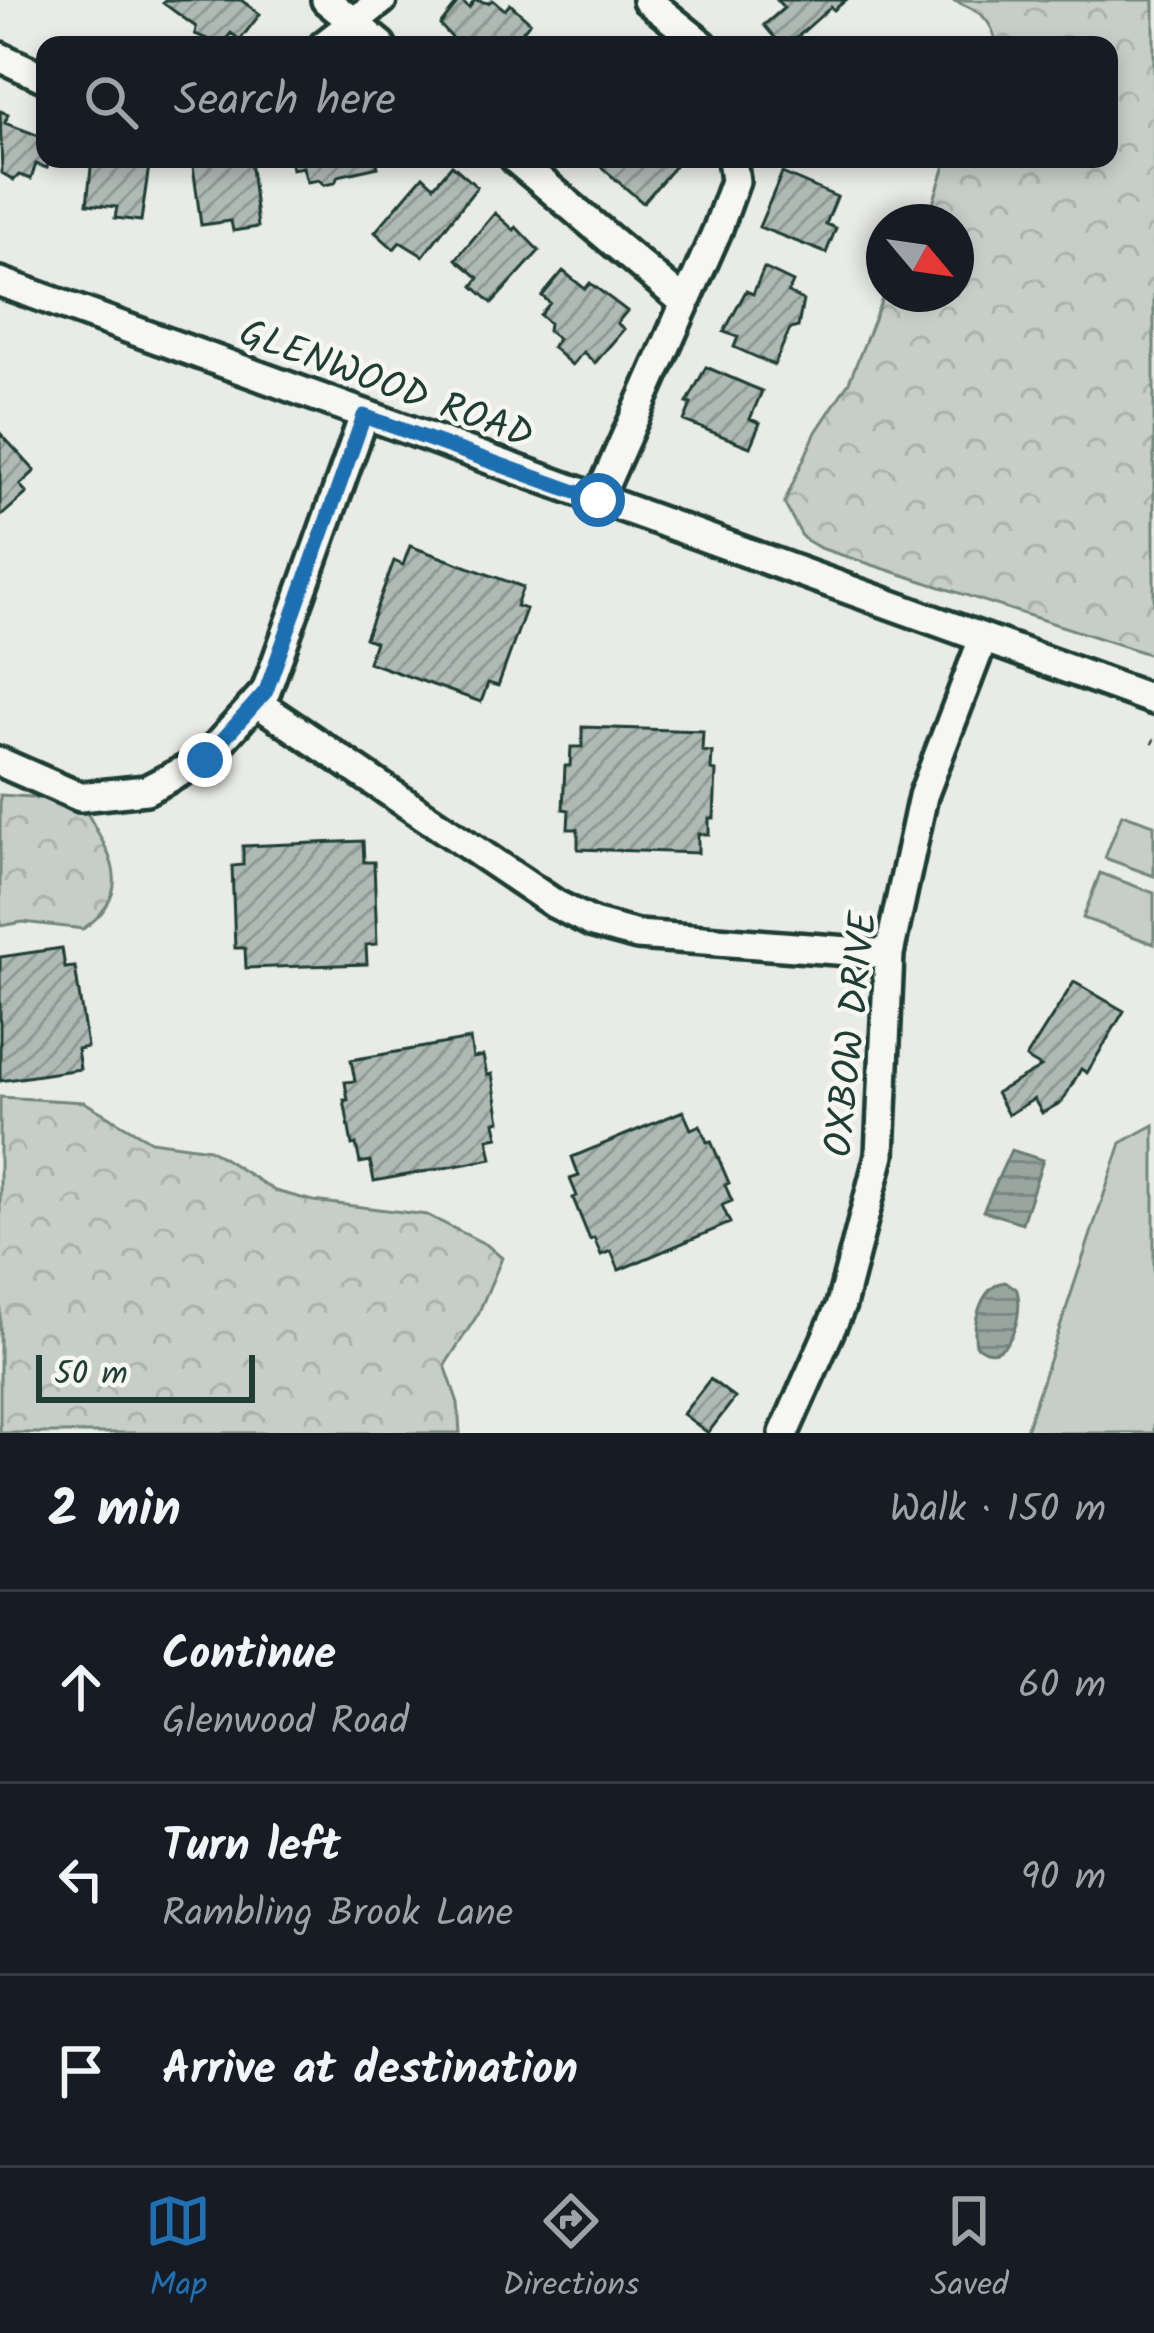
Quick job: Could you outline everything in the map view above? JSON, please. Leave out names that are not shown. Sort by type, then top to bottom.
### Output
[{"type":"street","points":[[326,0],[370,36]]},
{"type":"street","points":[[336,36],[382,0]]},
{"type":"street","points":[[647,0],[692,36]]},
{"type":"street","points":[[0,57],[36,73]]},
{"type":"street","points":[[526,168],[685,303]]},
{"type":"street","points":[[598,500],[735,181],[733,168]]},
{"type":"street","name":"GLENWOOD ROAD","points":[[0,281],[1154,700]]},
{"type":"street","points":[[0,762],[80,797],[146,790],[205,760],[266,691],[364,416]]},
{"type":"street","name":"OXBOW DRIVE","points":[[784,1433],[841,1305],[880,1155],[889,954],[923,796],[983,639]]},
{"type":"street","points":[[256,702],[554,904],[593,923],[637,935],[889,954]]},
{"type":"green space","points":[[952,0],[1154,0],[1154,656],[820,548],[803,538],[784,503],[816,432],[849,382],[877,312],[974,312],[974,204],[933,204],[944,168],[1118,168],[1118,36],[993,36],[982,16]]},
{"type":"green space","points":[[0,795],[48,798],[85,809],[110,857],[114,886],[100,915],[83,929],[23,922],[0,926]]},
{"type":"green space","points":[[1122,814],[1154,825],[1154,876],[1105,858]]},
{"type":"green space","points":[[1100,873],[1154,893],[1154,944],[1083,918]]},
{"type":"green space","points":[[0,1097],[84,1102],[151,1141],[209,1149],[275,1191],[313,1201],[427,1215],[487,1245],[502,1258],[478,1314],[445,1365],[458,1403],[460,1433],[0,1433]]},
{"type":"green space","points":[[1154,1125],[1154,1433],[1025,1433],[1121,1143]]},
{"type":"shaded area","points":[[1011,1150],[1043,1160],[1022,1223],[983,1211]]},
{"type":"shaded area","points":[[1005,1282],[1016,1288],[1016,1323],[1005,1345],[987,1351],[976,1345],[977,1316],[990,1290]]},
{"type":"building","points":[[241,0],[260,14],[243,36],[200,36],[195,34],[196,27],[163,3]]},
{"type":"building","points":[[460,0],[469,8],[475,0],[493,0],[505,10],[510,4],[530,22],[522,32],[526,36],[450,36],[440,25]]},
{"type":"building","points":[[777,0],[846,0],[798,36],[773,36],[764,25],[784,8]]},
{"type":"building","points":[[0,111],[8,114],[5,123],[36,135],[31,179],[19,175],[14,180],[2,173]]},
{"type":"building","points":[[91,168],[149,168],[141,221],[115,218],[117,207],[87,204]]},
{"type":"building","points":[[193,168],[251,168],[258,227],[233,231],[231,221],[201,225]]},
{"type":"building","points":[[303,168],[374,168],[338,176],[335,183],[307,182]]},
{"type":"building","points":[[449,168],[455,168],[477,187],[423,256],[400,242],[394,249],[375,232],[423,176],[434,186]]},
{"type":"building","points":[[602,168],[673,168],[643,203]]},
{"type":"building","points":[[782,173],[837,197],[826,224],[836,228],[826,253],[759,227]]},
{"type":"building","points":[[495,213],[539,251],[492,303],[473,286],[479,278],[456,259]]},
{"type":"building","points":[[764,268],[793,282],[788,293],[803,300],[798,327],[790,329],[774,365],[734,347],[738,337],[724,332],[746,291],[753,294]]},
{"type":"building","points":[[563,271],[585,289],[590,283],[627,311],[617,323],[624,329],[595,363],[583,352],[572,365],[552,347],[558,339],[540,315],[550,303],[542,296]]},
{"type":"building","points":[[706,367],[762,391],[750,419],[760,423],[750,447],[684,421],[691,404],[687,403]]},
{"type":"building","points":[[0,433],[35,471],[20,485],[27,493],[0,517]]},
{"type":"building","points":[[410,546],[523,587],[516,606],[526,609],[498,686],[488,683],[481,702],[368,662],[375,642],[365,638],[394,561],[403,565]]},
{"type":"building","points":[[582,727],[703,731],[702,751],[712,752],[711,770],[716,771],[714,818],[709,818],[709,834],[698,834],[698,853],[578,849],[578,829],[568,829],[569,810],[563,809],[565,766],[570,766],[571,747],[582,747]]},
{"type":"building","points":[[363,841],[364,862],[374,862],[377,944],[366,945],[367,964],[246,968],[245,948],[235,948],[232,866],[243,865],[243,846]]},
{"type":"building","points":[[62,948],[65,968],[75,967],[84,1026],[87,1047],[77,1049],[80,1069],[0,1081],[0,957]]},
{"type":"building","points":[[1074,982],[1124,1011],[1087,1073],[1081,1069],[1062,1102],[1042,1113],[1034,1099],[1008,1115],[996,1093],[1041,1067],[1026,1058]]},
{"type":"building","points":[[470,1039],[473,1058],[483,1056],[487,1075],[492,1074],[500,1121],[495,1122],[498,1137],[488,1139],[492,1159],[374,1181],[370,1161],[360,1163],[356,1144],[352,1145],[344,1100],[348,1100],[345,1082],[355,1081],[351,1060]]},
{"type":"building","points":[[683,1111],[691,1129],[700,1125],[707,1142],[711,1141],[729,1183],[725,1185],[732,1201],[722,1205],[730,1223],[619,1270],[611,1251],[601,1255],[594,1238],[590,1240],[573,1198],[577,1196],[570,1179],[579,1176],[572,1157]]},
{"type":"building","points":[[710,1379],[735,1398],[708,1433],[683,1414]]},
{"type":"route","points":[[205,760],[266,691],[364,416],[598,500]]}]
